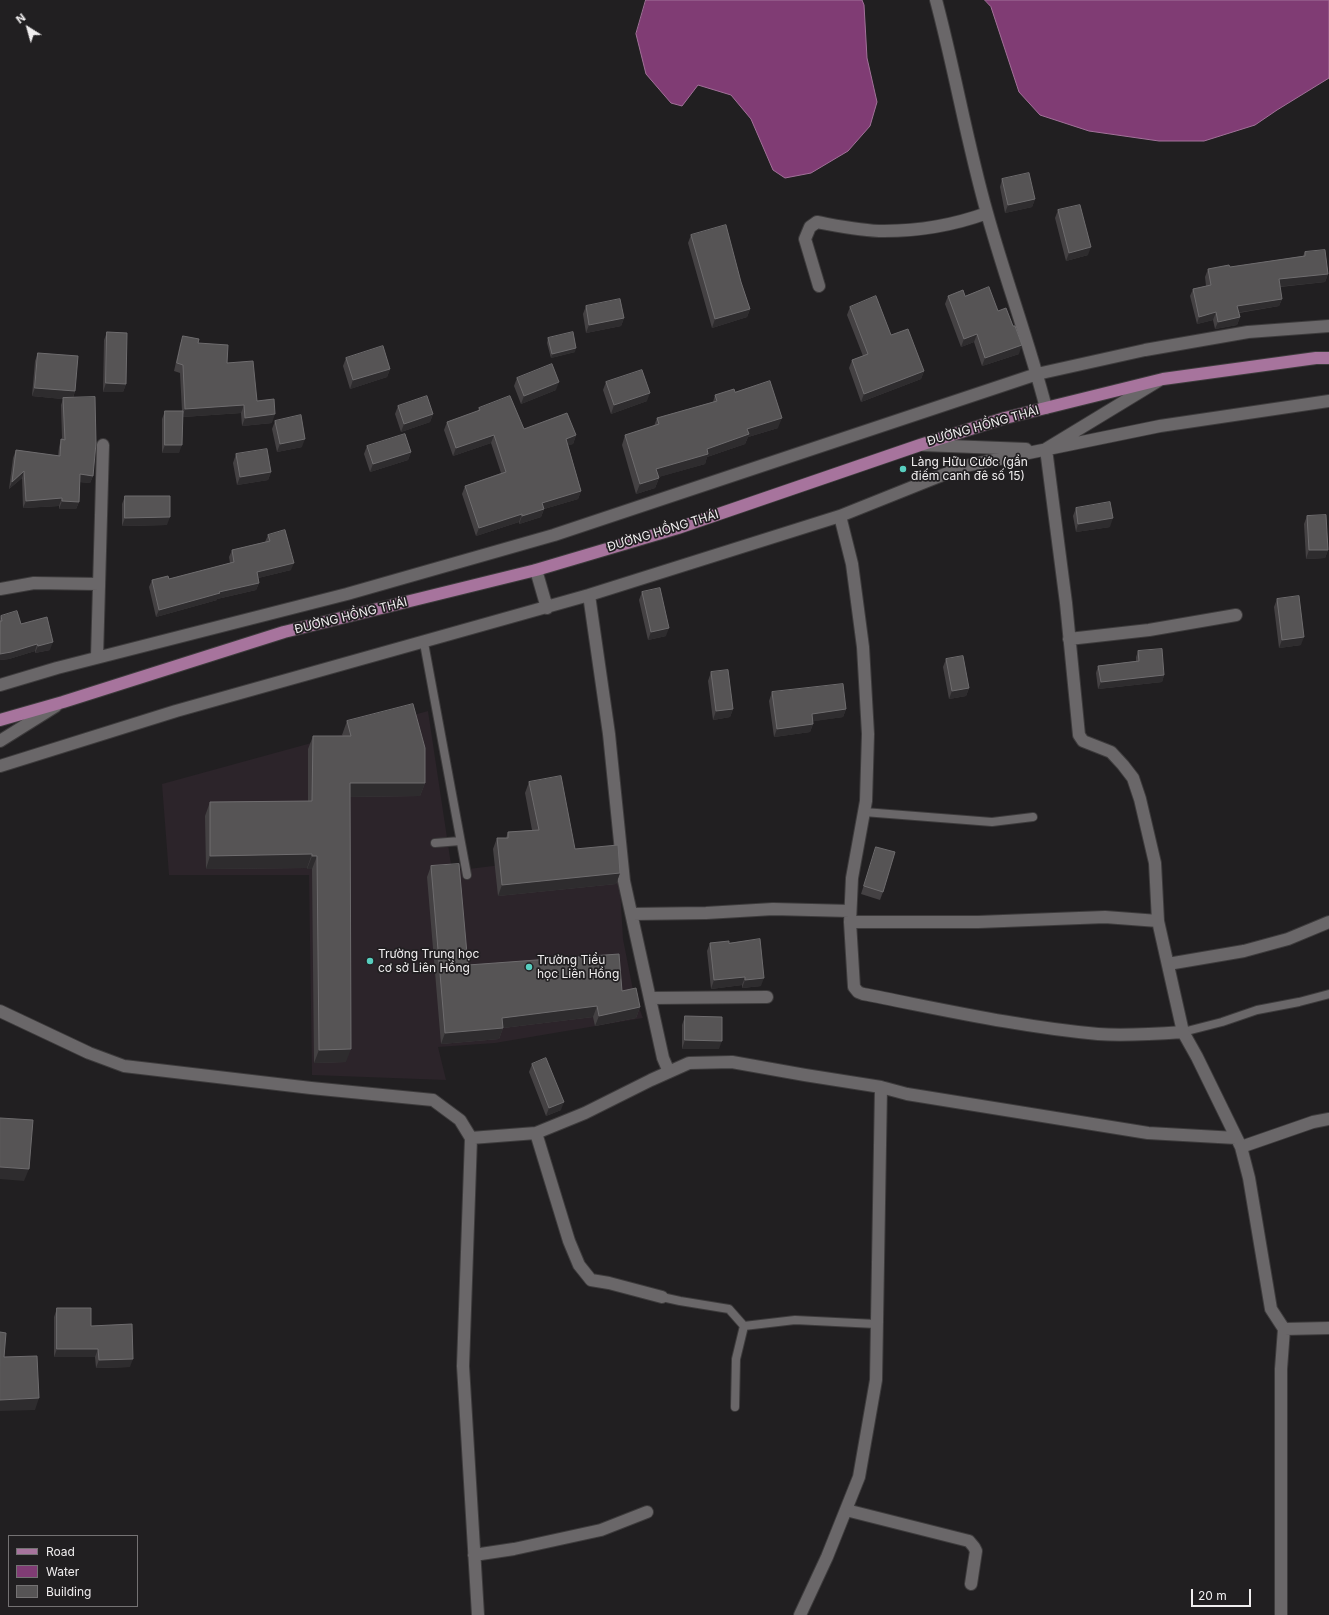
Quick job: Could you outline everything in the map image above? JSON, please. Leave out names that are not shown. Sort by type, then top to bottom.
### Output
[{"type":"main road","name":"ĐƯỜNG HỒNG THÁI","points":[[0,720],[63,702],[284,632],[536,570],[678,528],[920,445],[998,421],[1163,379],[1316,358],[1329,358]]},
{"type":"street","points":[[936,0],[987,214],[1037,374],[1046,408]]},
{"type":"street","points":[[819,286],[805,239],[810,227],[817,222],[884,231],[946,226],[987,214]]},
{"type":"street","points":[[0,684],[347,594],[554,535],[1037,374],[1145,350],[1248,332],[1329,326]]},
{"type":"street","points":[[920,445],[1046,449],[1163,379]]},
{"type":"street","points":[[0,766],[176,711],[589,595],[840,516],[965,466],[1160,426],[1329,401]]},
{"type":"street","points":[[97,658],[103,445]]},
{"type":"street","points":[[1046,449],[1079,735],[1083,741],[1111,752],[1133,778],[1140,799],[1155,863],[1158,922],[1183,1032],[1197,1057],[1239,1143],[1249,1178],[1271,1309],[1284,1329],[1281,1376],[1281,1615]]},
{"type":"street","points":[[840,516],[852,564],[863,647],[868,734],[866,800],[852,878],[850,917],[852,979],[854,987],[858,992],[863,994],[1040,1027],[1099,1034],[1145,1035],[1183,1032]]},
{"type":"street","points":[[536,570],[547,608]]},
{"type":"street","points":[[0,588],[34,583],[99,584]]},
{"type":"street","points":[[589,595],[609,734],[624,881],[663,1058],[668,1072]]},
{"type":"street","points":[[1069,640],[1149,630],[1236,615]]},
{"type":"street","points":[[0,741],[63,702]]},
{"type":"street","points":[[632,914],[706,913],[773,909],[850,917],[978,922],[1105,917],[1158,922]]},
{"type":"street","points":[[1168,964],[1244,951],[1288,939],[1329,922]]},
{"type":"street","points":[[651,998],[768,997]]},
{"type":"street","points":[[0,1011],[89,1053],[124,1066],[433,1100],[460,1120],[471,1138],[463,1366],[478,1615]]},
{"type":"street","points":[[471,1138],[536,1133],[585,1113],[689,1063],[732,1062],[881,1087],[907,1094],[1148,1133],[1239,1143],[1313,1122],[1329,1119]]},
{"type":"street","points":[[800,1615],[827,1557],[859,1477],[876,1380],[881,1087]]},
{"type":"street","points":[[536,1133],[569,1241],[579,1265],[591,1280],[609,1283],[662,1297]]},
{"type":"street","points":[[1284,1329],[1329,1328]]},
{"type":"street","points":[[846,1510],[969,1541],[974,1546],[976,1551],[971,1584]]},
{"type":"street","points":[[474,1556],[601,1530],[646,1512]]},
{"type":"lane","points":[[424,642],[467,875]]},
{"type":"lane","points":[[864,812],[992,822],[1033,817]]},
{"type":"lane","points":[[435,843],[460,841]]},
{"type":"lane","points":[[1183,1032],[1222,1022],[1257,1010],[1299,1002],[1329,994]]},
{"type":"lane","points":[[662,1297],[729,1309],[744,1326]]},
{"type":"lane","points":[[744,1326],[795,1320],[876,1324]]},
{"type":"lane","points":[[735,1406],[736,1359],[744,1326]]},
{"type":"shaded area","name":"Trường Trung học cơ sở Liên Hồng","points":[[428,711],[452,871],[618,853],[623,939],[634,995],[643,1018],[495,1043],[438,1047],[446,1080],[312,1075],[309,875],[169,875],[162,784]]},
{"type":"water","points":[[646,0],[862,0],[864,5],[867,58],[877,102],[870,126],[848,151],[811,173],[785,178],[773,170],[751,119],[731,95],[698,85],[682,106],[671,103],[646,74],[636,34]]},
{"type":"water","points":[[985,0],[1329,0],[1329,78],[1255,125],[1204,141],[1159,141],[1089,131],[1040,115],[1019,92],[991,7]]},
{"type":"building","points":[[1029,173],[1035,199],[1008,205],[1002,179]]},
{"type":"building","points":[[1080,205],[1091,247],[1069,253],[1058,210]]},
{"type":"building","points":[[726,225],[741,282],[750,309],[715,319],[691,235]]},
{"type":"building","points":[[1325,250],[1328,274],[1279,279],[1282,299],[1237,306],[1240,317],[1218,322],[1216,312],[1199,317],[1193,289],[1211,285],[1208,269],[1305,256],[1305,252]]},
{"type":"building","points":[[989,287],[998,311],[1006,308],[1022,345],[985,358],[977,334],[964,339],[948,296],[963,290],[965,296]]},
{"type":"building","points":[[876,296],[891,335],[908,329],[924,371],[864,394],[852,360],[868,354],[850,307]]},
{"type":"building","points":[[620,299],[624,318],[589,325],[586,306]]},
{"type":"building","points":[[107,332],[127,333],[126,384],[106,383]]},
{"type":"building","points":[[573,332],[576,348],[552,354],[548,338]]},
{"type":"building","points":[[183,336],[199,339],[198,343],[228,345],[227,363],[253,361],[257,401],[274,399],[275,414],[245,418],[244,405],[185,409],[183,365],[177,363]]},
{"type":"building","points":[[383,346],[390,369],[353,380],[346,358]]},
{"type":"building","points":[[38,353],[78,356],[75,391],[35,388]]},
{"type":"building","points":[[552,364],[559,382],[524,396],[517,378]]},
{"type":"building","points":[[642,370],[650,393],[614,405],[606,382]]},
{"type":"building","points":[[770,381],[782,418],[747,429],[749,434],[707,449],[708,454],[656,469],[659,478],[640,484],[625,435],[659,424],[657,418],[717,401],[715,395],[734,389],[735,392]]},
{"type":"building","points":[[427,396],[433,414],[404,424],[398,406]]},
{"type":"building","points":[[510,396],[524,429],[567,413],[576,435],[566,439],[581,491],[542,503],[544,509],[522,516],[522,514],[479,528],[465,486],[506,472],[494,435],[456,448],[447,422],[480,410],[479,408]]},
{"type":"building","points":[[95,397],[96,443],[93,476],[80,474],[79,502],[62,501],[62,498],[26,501],[24,471],[12,482],[16,450],[60,456],[61,439],[65,440],[63,398]]},
{"type":"building","points":[[165,411],[183,411],[182,445],[165,445]]},
{"type":"building","points":[[301,415],[305,439],[280,444],[275,421]]},
{"type":"building","points":[[405,434],[411,452],[373,464],[367,446]]},
{"type":"building","points":[[267,449],[271,472],[240,477],[236,454]]},
{"type":"building","points":[[125,496],[170,496],[170,517],[125,518]]},
{"type":"building","points":[[1110,502],[1113,518],[1078,524],[1076,508]]},
{"type":"building","points":[[1326,515],[1328,550],[1309,550],[1307,516]]},
{"type":"building","points":[[285,530],[294,563],[257,572],[259,583],[219,592],[220,593],[159,610],[152,580],[168,576],[169,579],[234,562],[232,550],[270,541],[268,535]]},
{"type":"building","points":[[660,588],[669,628],[651,632],[642,592]]},
{"type":"building","points":[[1299,596],[1304,637],[1282,640],[1277,599]]},
{"type":"building","points":[[17,611],[21,624],[47,617],[53,642],[38,646],[37,644],[0,654],[1,616]]},
{"type":"building","points":[[1162,649],[1164,675],[1101,682],[1098,666],[1139,661],[1138,651]]},
{"type":"building","points":[[963,656],[969,688],[952,691],[946,659]]},
{"type":"building","points":[[728,670],[733,709],[716,711],[711,672]]},
{"type":"building","points":[[843,684],[846,709],[812,714],[813,724],[777,729],[772,692]]},
{"type":"building","points":[[413,704],[425,748],[425,783],[350,783],[351,1049],[319,1050],[317,856],[312,856],[312,854],[210,856],[210,802],[312,801],[313,736],[351,736],[347,721]]},
{"type":"building","points":[[561,776],[575,849],[618,845],[620,873],[502,885],[497,838],[508,838],[508,832],[539,830],[529,782]]},
{"type":"building","points":[[876,847],[895,852],[883,892],[864,886]]},
{"type":"building","points":[[459,864],[468,965],[619,954],[622,991],[636,988],[640,1007],[599,1016],[597,1006],[502,1018],[503,1028],[445,1033],[431,866]]},
{"type":"building","points":[[760,939],[764,978],[745,980],[745,977],[714,980],[710,943],[729,941],[729,943]]},
{"type":"building","points":[[685,1016],[722,1017],[722,1041],[685,1040]]},
{"type":"building","points":[[546,1058],[564,1102],[549,1108],[532,1064]]},
{"type":"building","points":[[0,1118],[33,1120],[29,1169],[0,1167]]},
{"type":"building","points":[[57,1308],[91,1308],[91,1326],[132,1324],[133,1359],[99,1360],[98,1349],[57,1349]]},
{"type":"building","points":[[0,1332],[6,1333],[4,1357],[37,1356],[39,1398],[0,1400]]},
{"type":"place","name":"Làng Hữu Cước (gần điếm canh đê số 15)","points":[[903,469]]},
{"type":"place","name":"Trường Trung học cơ sở Liên Hồng","points":[[370,961]]},
{"type":"place","name":"Trường Tiểu học Liên Hồng","points":[[529,967]]}]
